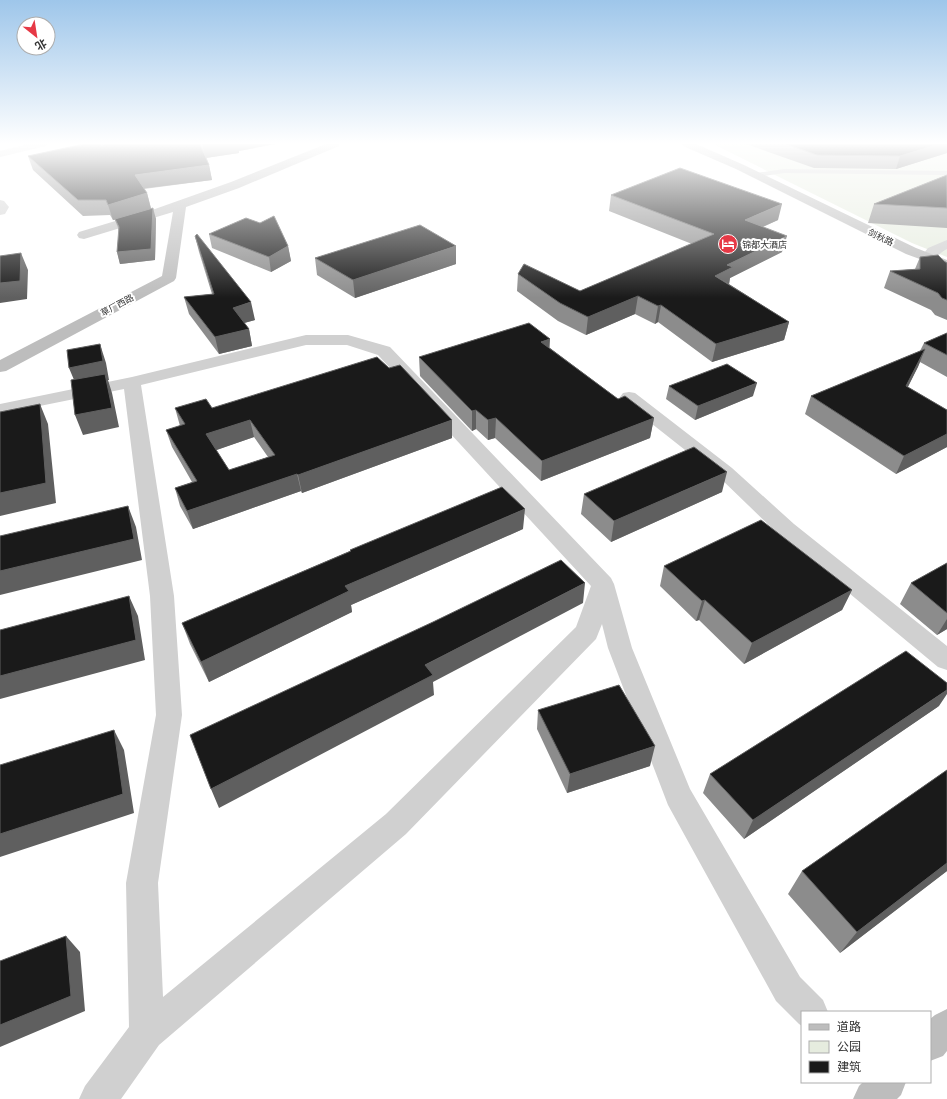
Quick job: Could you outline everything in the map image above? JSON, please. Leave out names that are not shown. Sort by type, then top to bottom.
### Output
[{"type":"main road","points":[[84,235],[206,195]]},
{"type":"main road","name":"剑秋路","points":[[797,195],[911,251],[947,265]]},
{"type":"main road","name":"草厂西路","points":[[0,367],[168,278],[180,205]]},
{"type":"main road","points":[[931,1042],[947,1027]]},
{"type":"street","points":[[0,204],[3,207],[0,210]]},
{"type":"street","points":[[927,258],[933,251],[947,244]]},
{"type":"street","points":[[0,408],[132,382],[306,340],[348,340],[384,351],[603,584],[620,648],[678,796],[788,990],[810,1011]]},
{"type":"street","points":[[132,382],[162,596],[169,715],[142,883],[147,1033]]},
{"type":"street","points":[[629,397],[725,472],[786,529],[947,660]]},
{"type":"street","points":[[98,1099],[147,1033],[396,824],[587,632],[603,584]]},
{"type":"green space","points":[[816,195],[947,195],[947,257],[912,243]]},
{"type":"building","points":[[73,195],[140,195],[108,205],[106,200],[78,200]]},
{"type":"building","points":[[612,195],[757,195],[782,204],[745,220],[787,236],[727,265],[733,267],[715,276],[789,322],[716,344],[661,305],[658,306],[638,296],[588,317],[560,303],[518,274],[524,264],[580,291],[714,234]]},
{"type":"building","points":[[896,195],[947,195],[947,208],[874,204]]},
{"type":"building","points":[[153,208],[151,249],[117,252],[119,227],[115,219]]},
{"type":"building","points":[[274,216],[288,246],[269,257],[209,234],[246,218],[260,223]]},
{"type":"building","points":[[420,225],[456,246],[353,280],[315,258]]},
{"type":"building","points":[[197,234],[251,302],[233,308],[249,329],[215,337],[184,297],[214,294],[195,236]]},
{"type":"building","points":[[21,253],[20,281],[0,283],[0,256]]},
{"type":"building","points":[[938,255],[947,263],[947,300],[942,298],[938,293],[890,271],[920,269],[920,257]]},
{"type":"building","points":[[529,323],[550,339],[541,342],[618,399],[625,396],[654,418],[542,461],[496,418],[488,420],[476,410],[472,411],[419,357]]},
{"type":"building","points":[[947,333],[947,355],[924,343]]},
{"type":"building","points":[[100,344],[103,361],[69,368],[67,350]]},
{"type":"building","points":[[925,349],[906,386],[947,410],[947,434],[904,456],[811,396]]},
{"type":"building","points":[[377,357],[389,368],[400,365],[452,420],[298,475],[297,474],[187,511],[175,488],[197,481],[166,430],[185,424],[175,408],[206,399],[212,408]],"holes":[[[250,420],[275,455],[229,470],[206,434]]]},
{"type":"building","points":[[727,364],[757,383],[698,406],[669,386]]},
{"type":"building","points":[[105,374],[112,408],[75,415],[71,380]]},
{"type":"building","points":[[40,404],[46,483],[0,493],[0,412]]},
{"type":"building","points":[[694,447],[727,472],[614,521],[584,494]]},
{"type":"building","points":[[502,487],[525,509],[345,586],[349,591],[201,662],[182,623],[351,551],[350,550]]},
{"type":"building","points":[[128,506],[134,539],[0,571],[0,536]]},
{"type":"building","points":[[761,520],[852,590],[752,643],[705,600],[702,601],[664,566]]},
{"type":"building","points":[[561,560],[585,583],[425,665],[433,675],[211,789],[190,735],[433,622]]},
{"type":"building","points":[[947,563],[947,613],[911,583]]},
{"type":"building","points":[[129,596],[136,640],[0,676],[0,630]]},
{"type":"building","points":[[906,651],[947,683],[947,690],[753,820],[710,774]]},
{"type":"building","points":[[619,685],[655,746],[570,774],[538,710]]},
{"type":"building","points":[[114,730],[123,794],[0,834],[0,765]]},
{"type":"building","points":[[947,770],[947,863],[857,932],[802,871]]},
{"type":"building","points":[[66,936],[71,996],[0,1025],[0,961]]},
{"type":"place","name":"锦都大酒店","points":[[728,244]]}]
